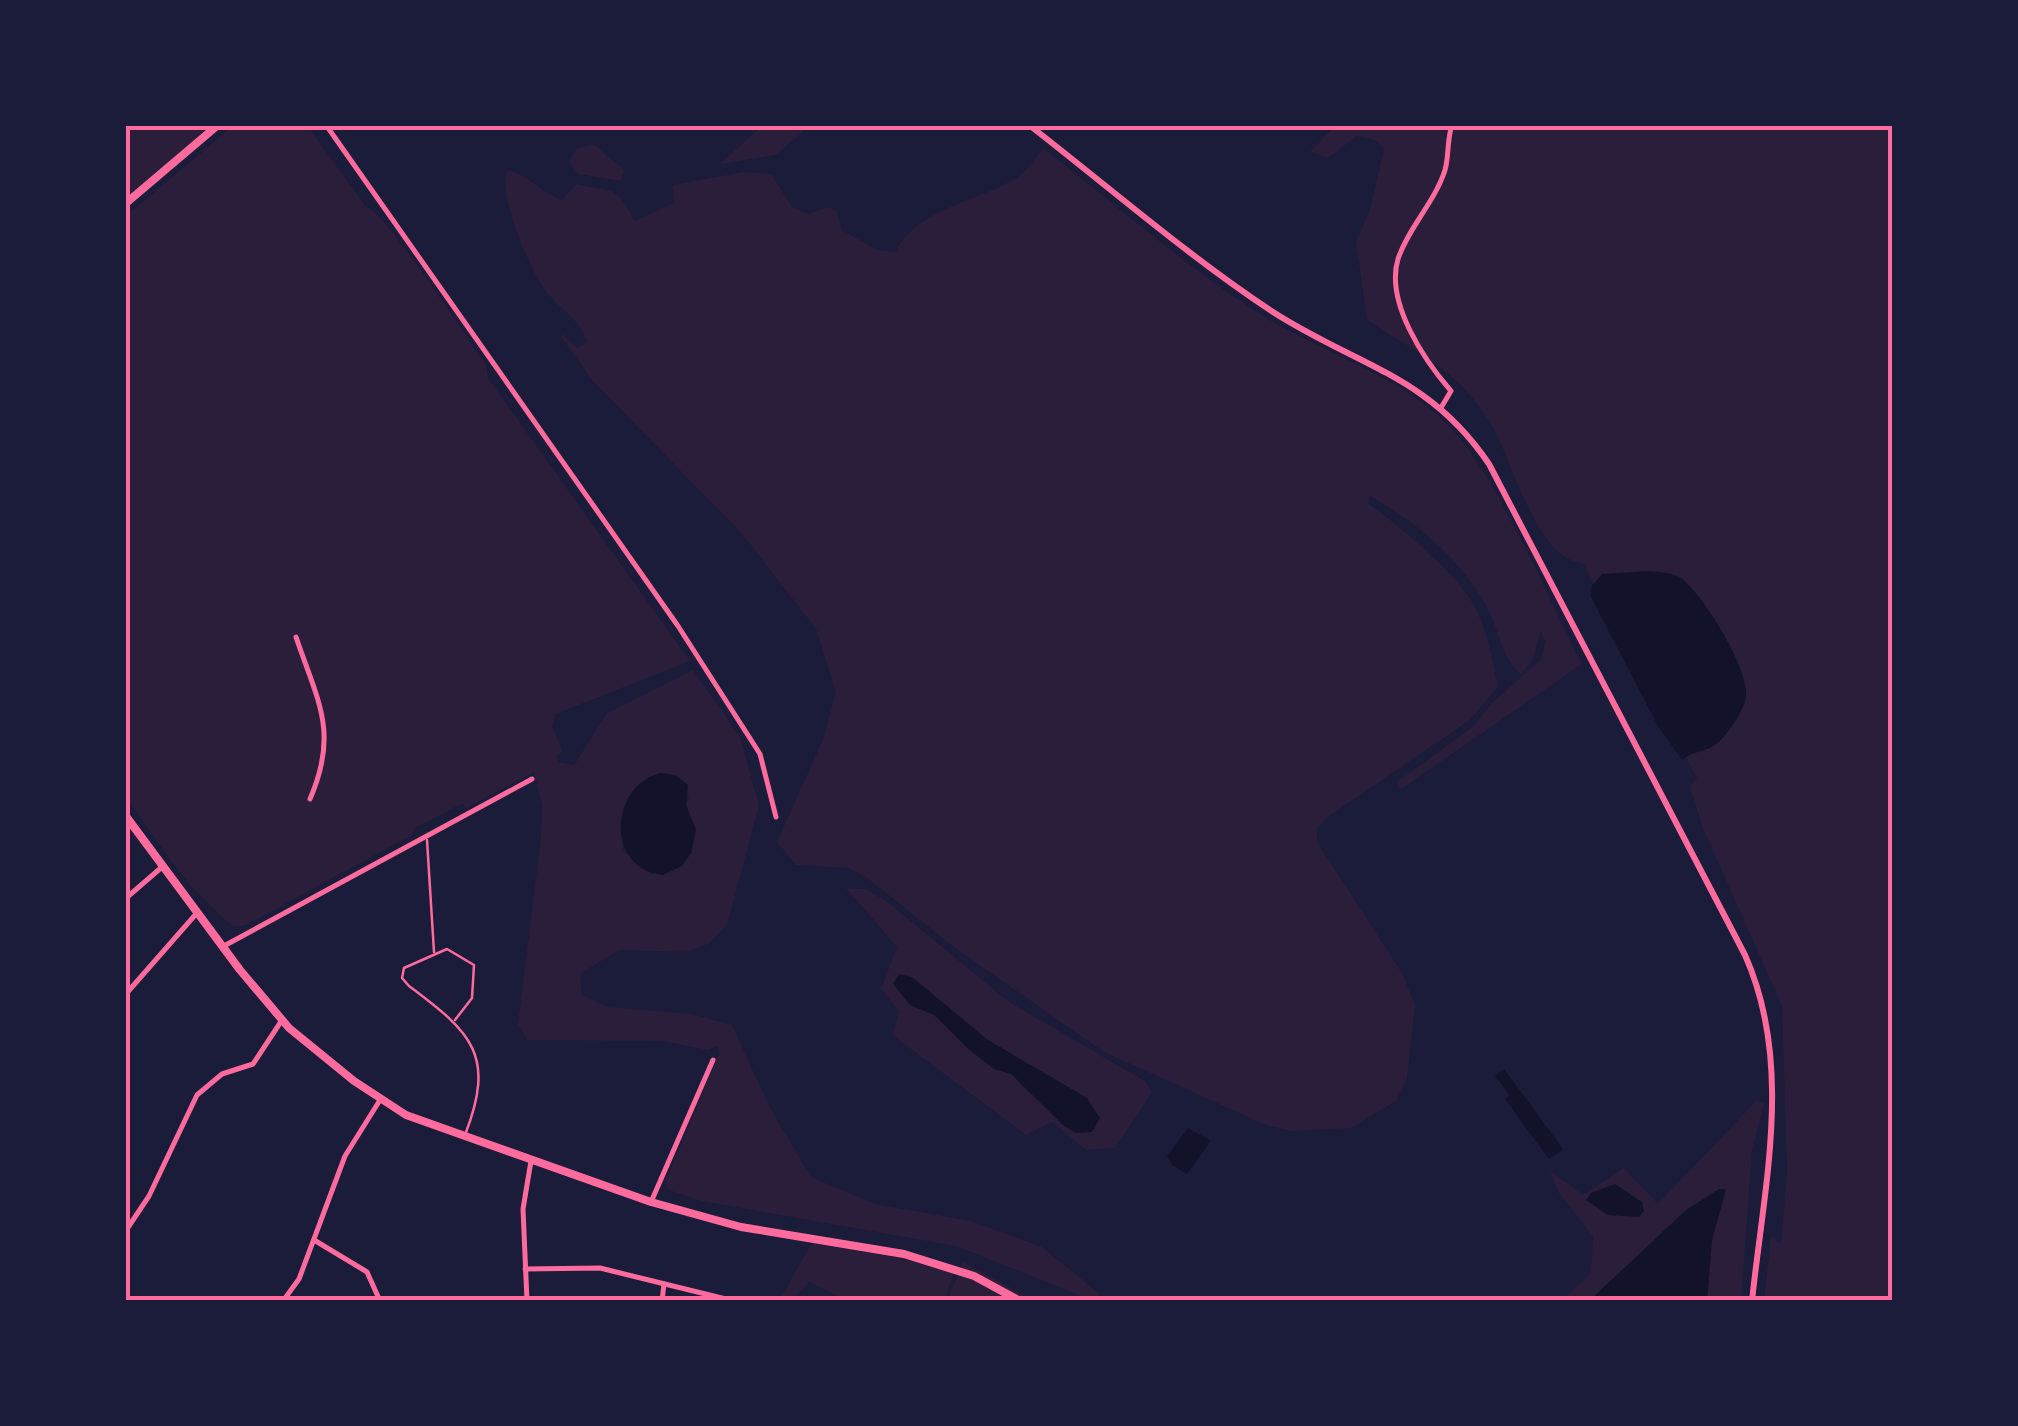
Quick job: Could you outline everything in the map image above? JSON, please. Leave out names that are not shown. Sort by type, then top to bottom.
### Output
[{"type":"main road","points":[[125,204],[218,125]]},
{"type":"main road","points":[[125,816],[196,914],[282,1020],[380,1100],[406,1115],[651,1202],[742,1227],[904,1254],[974,1276],[1020,1301]]},
{"type":"street","points":[[326,125],[678,626],[760,754],[776,817]]},
{"type":"street","points":[[1029,125],[1273,312],[1413,386],[1442,406],[1474,442],[1505,492],[1759,988],[1770,1036],[1774,1086],[1752,1301]]},
{"type":"street","points":[[1442,406],[1451,391],[1435,372],[1401,308],[1396,282],[1398,258],[1426,214],[1446,168],[1452,125]]},
{"type":"street","points":[[296,638],[326,727],[327,747],[310,799]]},
{"type":"street","points":[[222,947],[532,779]]},
{"type":"street","points":[[125,898],[162,867]]},
{"type":"street","points":[[125,995],[196,914]]},
{"type":"street","points":[[125,1232],[149,1196],[196,1094],[222,1074],[253,1064],[282,1020]]},
{"type":"street","points":[[651,1202],[713,1060]]},
{"type":"street","points":[[282,1301],[298,1279],[345,1156],[380,1100]]},
{"type":"street","points":[[527,1301],[523,1209],[531,1161]]},
{"type":"street","points":[[314,1240],[367,1272],[380,1301]]},
{"type":"street","points":[[526,1269],[600,1268],[734,1301]]},
{"type":"street","points":[[662,1301],[664,1284]]},
{"type":"lane","points":[[427,836],[434,953]]},
{"type":"lane","points":[[455,1020],[472,998],[476,971],[453,949],[434,953],[404,968],[402,978],[455,1020],[481,1079],[464,1136]]},
{"type":"shaded area","points":[[125,125],[214,125],[125,207]]},
{"type":"shaded area","points":[[234,125],[307,125],[366,207],[391,230],[427,278],[486,365],[488,378],[690,661],[556,714],[552,727],[563,751],[556,755],[559,762],[574,765],[607,713],[693,670],[740,737],[759,805],[727,925],[708,944],[686,952],[619,950],[580,974],[582,995],[608,1007],[692,1014],[732,1025],[770,1108],[811,1177],[875,1204],[971,1221],[1042,1247],[1100,1294],[1094,1301],[956,1246],[701,1201],[669,1190],[665,1182],[719,1054],[717,1046],[708,1050],[662,1041],[527,1040],[518,1024],[541,837],[542,805],[534,772],[466,808],[463,803],[415,828],[412,835],[246,925],[234,927],[201,897],[125,796],[125,217]],"holes":[[[675,775],[689,797],[686,805],[696,830],[691,853],[653,874],[624,852],[621,821],[637,793]]]},
{"type":"shaded area","points":[[763,125],[811,125],[776,155],[720,164]]},
{"type":"shaded area","points":[[1336,125],[1893,125],[1893,1301],[1764,1301],[1771,1235],[1781,1245],[1787,1171],[1782,1006],[1702,826],[1690,786],[1697,778],[1583,563],[1567,558],[1540,529],[1495,431],[1469,394],[1423,355],[1367,320],[1356,242],[1370,210],[1384,149],[1375,140],[1357,136],[1328,158],[1310,152]]},
{"type":"shaded area","points":[[594,145],[625,170],[620,181],[578,174],[569,161],[577,148]]},
{"type":"shaded area","points":[[1043,148],[1173,252],[1254,310],[1389,381],[1438,416],[1459,437],[1493,487],[1582,664],[1401,789],[1397,782],[1473,727],[1492,703],[1542,659],[1545,641],[1541,631],[1532,661],[1521,674],[1505,653],[1480,595],[1454,561],[1405,518],[1370,496],[1368,504],[1424,549],[1472,602],[1485,632],[1498,686],[1470,720],[1326,818],[1317,829],[1317,842],[1402,973],[1415,1004],[1407,1079],[1396,1101],[1351,1128],[1292,1131],[1266,1125],[1104,1052],[955,948],[866,877],[848,868],[796,865],[777,842],[824,737],[836,692],[816,629],[743,535],[593,381],[561,337],[563,334],[577,348],[588,342],[533,270],[517,234],[505,181],[507,170],[515,172],[562,200],[576,184],[607,190],[618,195],[635,221],[674,203],[672,185],[744,172],[771,174],[792,207],[808,214],[829,207],[837,212],[842,230],[878,250],[895,252],[918,225],[1020,175]]},
{"type":"shaded area","points":[[1651,571],[1678,576],[1701,599],[1733,652],[1746,686],[1744,704],[1727,733],[1710,748],[1682,760],[1658,726],[1591,597],[1592,585],[1602,574]]},
{"type":"shaded area","points":[[660,773],[675,775],[688,785],[686,805],[696,830],[691,853],[682,866],[663,875],[644,870],[631,859],[621,827],[631,794],[643,781]]},
{"type":"shaded area","points":[[846,888],[865,889],[885,900],[1009,1002],[1145,1081],[1152,1092],[1115,1148],[1086,1150],[1052,1122],[1026,1135],[892,1035],[899,1011],[881,989],[897,947]]},
{"type":"shaded area","points":[[899,974],[912,977],[988,1040],[1087,1098],[1100,1118],[1092,1132],[1076,1133],[1063,1125],[1011,1074],[994,1069],[934,1015],[910,1005],[893,984]]},
{"type":"shaded area","points":[[1504,1069],[1563,1149],[1549,1159],[1505,1099],[1510,1095],[1495,1076]]},
{"type":"shaded area","points":[[1757,1100],[1764,1103],[1752,1150],[1741,1301],[1707,1301],[1712,1240],[1725,1189],[1589,1301],[1562,1301],[1591,1273],[1593,1236],[1559,1193],[1550,1171],[1583,1195],[1624,1168],[1658,1204]]},
{"type":"shaded area","points":[[1188,1128],[1211,1141],[1187,1174],[1172,1165],[1167,1156]]},
{"type":"shaded area","points":[[1615,1184],[1642,1202],[1644,1211],[1639,1217],[1608,1215],[1586,1200],[1591,1193]]},
{"type":"shaded area","points":[[1719,1189],[1726,1189],[1712,1240],[1707,1301],[1589,1301],[1686,1210]]},
{"type":"shaded area","points":[[815,1237],[904,1254],[955,1270],[944,1301],[849,1301],[809,1282],[791,1301],[779,1301]]},
{"type":"shaded area","points":[[963,1262],[1035,1301],[947,1301]]}]
